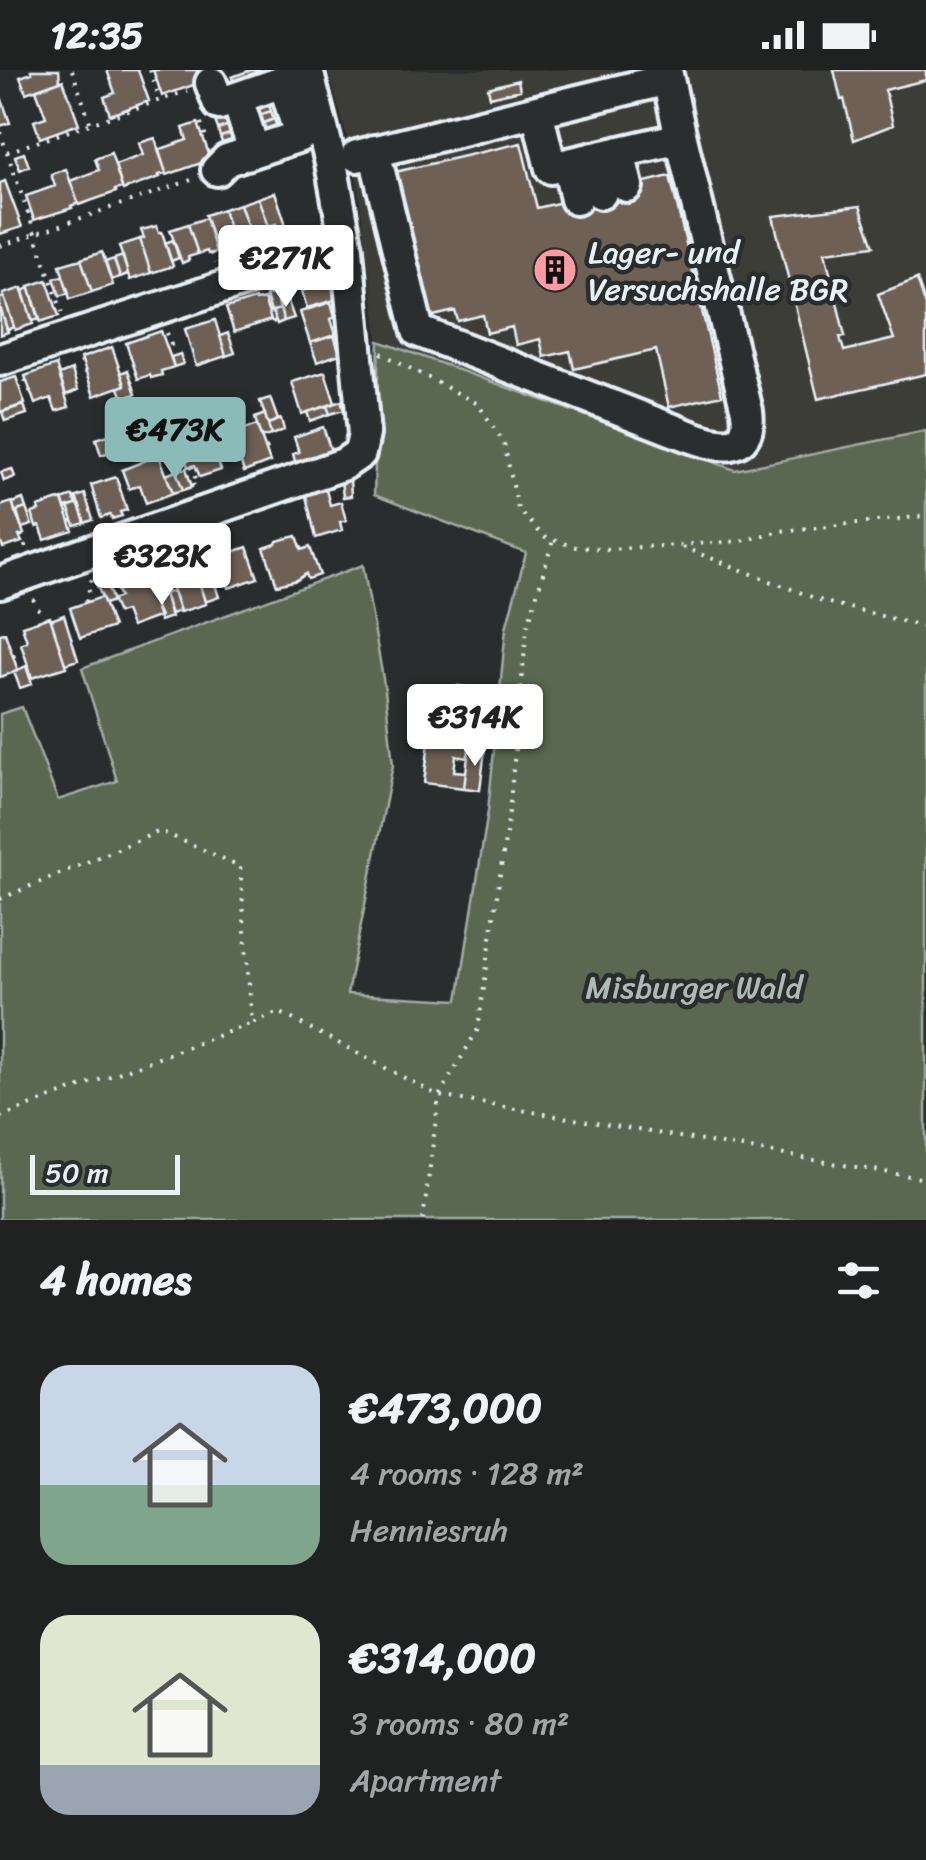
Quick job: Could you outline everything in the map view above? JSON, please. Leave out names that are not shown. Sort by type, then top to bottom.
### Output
[{"type":"street","points":[[332,164],[374,151],[536,111],[667,74],[747,411],[744,436],[724,446],[689,436],[418,331],[374,151]]},
{"type":"street","points":[[254,151],[224,90],[299,75]]},
{"type":"street","points":[[217,170],[227,160],[300,136],[299,75]]},
{"type":"street","points":[[14,585],[344,464],[360,452],[364,434],[348,249],[332,164],[299,75]]},
{"type":"street","points":[[536,111],[551,168],[681,138]]},
{"type":"street","points":[[593,158],[602,192],[593,158]]},
{"type":"street","points":[[0,360],[348,249]]},
{"type":"path","points":[[72,70],[90,124]]},
{"type":"path","points":[[150,70],[160,100]]},
{"type":"path","points":[[144,85],[154,82]]},
{"type":"path","points":[[7,152],[160,100],[224,90]]},
{"type":"path","points":[[73,108],[84,105]]},
{"type":"path","points":[[0,246],[217,170],[201,122]]},
{"type":"path","points":[[0,132],[67,326]]},
{"type":"path","points":[[0,166],[10,162]]},
{"type":"path","points":[[152,180],[156,192]]},
{"type":"path","points":[[108,195],[112,207]]},
{"type":"path","points":[[14,210],[26,206]]},
{"type":"path","points":[[63,210],[68,222]]},
{"type":"path","points":[[280,227],[282,234]]},
{"type":"path","points":[[256,235],[259,242]]},
{"type":"path","points":[[245,239],[247,246]]},
{"type":"path","points":[[221,246],[224,254]]},
{"type":"path","points":[[212,253],[214,261]]},
{"type":"path","points":[[264,293],[273,322],[267,322]]},
{"type":"path","points":[[163,322],[171,345],[167,346]]},
{"type":"path","points":[[376,352],[478,404],[504,444],[518,509],[543,537],[576,547],[608,549],[742,541],[780,531],[926,516]]},
{"type":"path","points":[[83,369],[88,379]]},
{"type":"path","points":[[192,466],[194,486]]},
{"type":"path","points":[[66,514],[69,513],[74,531],[81,529]]},
{"type":"path","points":[[423,1220],[439,1096],[478,1029],[509,812],[528,628],[553,540]]},
{"type":"path","points":[[678,545],[826,602],[926,626]]},
{"type":"path","points":[[210,552],[234,548],[235,551]]},
{"type":"path","points":[[191,579],[190,575],[203,570]]},
{"type":"path","points":[[86,602],[93,576],[98,574]]},
{"type":"path","points":[[14,585],[44,619]]},
{"type":"path","points":[[0,899],[160,831],[240,866],[252,1023]]},
{"type":"path","points":[[0,1117],[280,1012],[439,1096],[926,1178]]},
{"type":"shaded area","points":[[328,70],[926,70],[926,431],[735,470],[379,341],[355,165]]},
{"type":"green space","name":"Misburger Wald","points":[[379,341],[735,470],[926,431],[926,1220],[0,1220],[0,714],[22,707],[58,800],[117,781],[82,668],[363,565],[385,690],[393,765],[347,994],[458,1000],[488,811],[506,628],[526,553],[374,495]]},
{"type":"building","points":[[31,70],[59,70],[60,81],[26,93],[20,77],[32,73]]},
{"type":"building","points":[[107,70],[138,70],[149,101],[110,115],[104,97],[115,93]]},
{"type":"building","points":[[153,70],[204,70],[208,80],[162,96]]},
{"type":"building","points":[[251,70],[279,70],[237,92],[232,77]]},
{"type":"building","points":[[834,70],[926,70],[926,80],[885,90],[893,125],[854,140]]},
{"type":"building","points":[[63,80],[79,124],[40,138],[34,121],[46,117],[36,90]]},
{"type":"building","points":[[518,80],[520,90],[490,97],[488,88]]},
{"type":"building","points":[[0,94],[10,123],[0,126]]},
{"type":"building","points":[[269,103],[271,111],[256,116],[253,108]]},
{"type":"building","points":[[271,111],[274,119],[259,125],[256,116]]},
{"type":"building","points":[[230,116],[233,124],[218,129],[215,121]]},
{"type":"building","points":[[274,119],[277,127],[261,133],[259,125]]},
{"type":"building","points":[[198,123],[210,157],[167,175],[158,150],[187,140],[183,128]]},
{"type":"building","points":[[233,124],[236,132],[220,137],[218,129]]},
{"type":"building","points":[[236,132],[239,140],[223,145],[220,137]]},
{"type":"building","points":[[155,138],[166,173],[123,190],[115,165],[143,155],[139,143]]},
{"type":"building","name":"Lager- und Versuchshalle BGR","points":[[521,143],[537,208],[670,176],[722,395],[669,407],[656,350],[574,369],[570,351],[544,357],[540,339],[516,345],[512,327],[487,333],[483,315],[458,321],[455,311],[429,317],[395,172]]},
{"type":"building","points":[[24,153],[29,166],[20,170],[15,156]]},
{"type":"building","points":[[111,153],[122,188],[79,205],[70,181],[99,170],[95,159]]},
{"type":"building","points":[[66,169],[78,203],[34,220],[26,196],[55,186],[51,174]]},
{"type":"building","points":[[5,181],[22,227],[0,234],[0,183]]},
{"type":"building","points":[[275,192],[285,222],[285,226],[277,228],[276,224],[268,227],[258,198]]},
{"type":"building","points":[[258,198],[268,227],[251,237],[240,204]]},
{"type":"building","points":[[240,204],[251,237],[242,240],[241,236],[232,239],[223,209]]},
{"type":"building","points":[[860,206],[874,246],[825,252],[845,336],[840,337],[844,351],[894,339],[878,294],[917,279],[926,306],[926,374],[818,399],[773,216]]},
{"type":"building","points":[[223,209],[232,239],[216,248],[205,215]]},
{"type":"building","points":[[206,218],[216,252],[198,254],[188,224]]},
{"type":"building","points":[[188,224],[198,254],[182,263],[170,230]]},
{"type":"building","points":[[157,226],[173,266],[151,273],[140,239],[144,238],[141,230]]},
{"type":"building","points":[[140,239],[151,273],[130,280],[119,246]]},
{"type":"building","points":[[173,240],[179,258],[171,261],[165,243]]},
{"type":"building","points":[[102,252],[113,285],[92,292],[81,259]]},
{"type":"building","points":[[123,256],[128,274],[120,277],[114,259]]},
{"type":"building","points":[[81,259],[92,292],[70,299],[60,265]]},
{"type":"building","points":[[114,259],[120,277],[111,280],[105,262]]},
{"type":"building","points":[[331,275],[338,299],[307,308],[302,291],[310,288],[309,282]]},
{"type":"building","points":[[63,276],[69,293],[60,296],[54,278]]},
{"type":"building","points":[[300,278],[302,286],[285,291],[282,284]]},
{"type":"building","points":[[47,280],[59,316],[40,322],[29,286]]},
{"type":"building","points":[[22,288],[33,324],[15,330],[3,294]]},
{"type":"building","points":[[30,288],[40,319],[33,321],[22,291]]},
{"type":"building","points":[[275,293],[280,309],[271,312],[266,296]]},
{"type":"building","points":[[4,297],[14,327],[7,330],[0,307],[0,298]]},
{"type":"building","points":[[264,299],[271,320],[234,332],[226,308]]},
{"type":"building","points":[[287,299],[294,318],[284,321],[278,302]]},
{"type":"building","points":[[331,302],[336,335],[310,343],[300,312]]},
{"type":"building","points":[[0,307],[8,332],[0,335]]},
{"type":"building","points":[[280,309],[284,321],[277,324],[272,311]]},
{"type":"building","points":[[215,320],[226,356],[196,366],[185,329]]},
{"type":"building","points":[[161,331],[174,367],[161,371],[162,375],[138,379],[126,343]]},
{"type":"building","points":[[228,333],[235,353],[226,356],[220,336]]},
{"type":"building","points":[[334,335],[340,354],[317,362],[310,343]]},
{"type":"building","points":[[112,347],[125,385],[94,396],[81,358]]},
{"type":"building","points":[[180,354],[183,364],[174,367],[171,357]]},
{"type":"building","points":[[56,365],[69,407],[56,411],[51,398],[35,404],[25,376]]},
{"type":"building","points":[[72,370],[78,390],[66,395],[59,375]]},
{"type":"building","points":[[128,370],[136,394],[123,398],[119,388],[125,385],[121,373]]},
{"type":"building","points":[[325,372],[335,403],[302,414],[292,382]]},
{"type":"building","points":[[16,377],[25,404],[0,412],[0,382]]},
{"type":"building","points":[[270,398],[278,420],[268,424],[260,401]]},
{"type":"building","points":[[341,401],[344,410],[330,414],[327,406]]},
{"type":"building","points":[[24,405],[27,414],[5,421],[2,412]]},
{"type":"building","points":[[327,406],[330,414],[310,421],[307,412]]},
{"type":"building","points":[[265,414],[271,435],[261,438],[255,418]]},
{"type":"building","points":[[281,419],[284,430],[271,435],[268,424]]},
{"type":"building","points":[[257,425],[270,462],[244,472],[231,434]]},
{"type":"building","points":[[323,427],[333,457],[297,468],[293,454],[299,452],[294,437]]},
{"type":"building","points":[[208,430],[221,470],[200,477],[195,465],[188,467],[186,461],[193,458],[185,438]]},
{"type":"building","points":[[111,434],[116,450],[101,455],[96,439]]},
{"type":"building","points":[[159,455],[173,493],[146,503],[140,485],[129,489],[122,470]]},
{"type":"building","points":[[186,468],[192,487],[183,490],[176,471]]},
{"type":"building","points":[[12,469],[15,477],[4,481],[1,472]]},
{"type":"building","points":[[176,471],[183,490],[173,493],[166,475]]},
{"type":"building","points":[[116,477],[127,510],[120,512],[122,516],[101,518],[91,485]]},
{"type":"building","points":[[341,480],[350,480],[351,496],[343,497]]},
{"type":"building","points":[[325,486],[330,505],[341,502],[346,520],[340,522],[342,530],[316,538],[305,492]]},
{"type":"building","points":[[85,494],[93,520],[85,523],[76,497]]},
{"type":"building","points":[[73,496],[76,505],[65,509],[62,500]]},
{"type":"building","points":[[23,499],[26,508],[15,512],[13,503]]},
{"type":"building","points":[[62,499],[73,531],[45,540],[32,513]]},
{"type":"building","points":[[12,502],[24,534],[19,536],[22,542],[3,548],[0,506]]},
{"type":"building","points":[[79,504],[85,523],[75,526],[68,507]]},
{"type":"building","points":[[26,508],[32,525],[22,528],[17,511]]},
{"type":"building","points":[[297,536],[302,550],[310,547],[320,575],[308,579],[306,574],[277,585],[264,548]]},
{"type":"building","points":[[247,547],[258,578],[229,588],[218,557]]},
{"type":"building","points":[[218,556],[224,575],[213,579],[207,559]]},
{"type":"building","points":[[103,575],[113,601],[105,604],[94,579]]},
{"type":"building","points":[[212,575],[219,597],[205,602],[198,579]]},
{"type":"building","points":[[197,577],[206,604],[180,612],[171,585]]},
{"type":"building","points":[[146,580],[158,601],[154,603],[160,616],[131,627],[125,611],[118,613],[112,600],[120,597],[117,591]]},
{"type":"building","points":[[173,591],[180,611],[171,614],[164,594]]},
{"type":"building","points":[[164,594],[171,617],[160,621],[154,603],[158,601],[156,597]]},
{"type":"building","points":[[102,597],[113,627],[80,638],[70,608]]},
{"type":"building","points":[[64,615],[78,660],[65,664],[51,620]]},
{"type":"building","points":[[50,617],[66,667],[32,678],[21,644],[27,641],[22,626]]},
{"type":"building","points":[[5,633],[18,671],[0,677],[0,634]]},
{"type":"building","points":[[26,666],[32,684],[20,688],[14,672]]},
{"type":"building","points":[[458,686],[485,689],[481,723],[472,722],[468,758],[456,756],[454,771],[466,772],[464,788],[424,783],[434,699],[457,701]]},
{"type":"building","points":[[469,748],[485,749],[480,790],[464,788]]},
{"type":"place","name":"Lager- und Versuchshalle BGR","points":[[555,270]]}]
